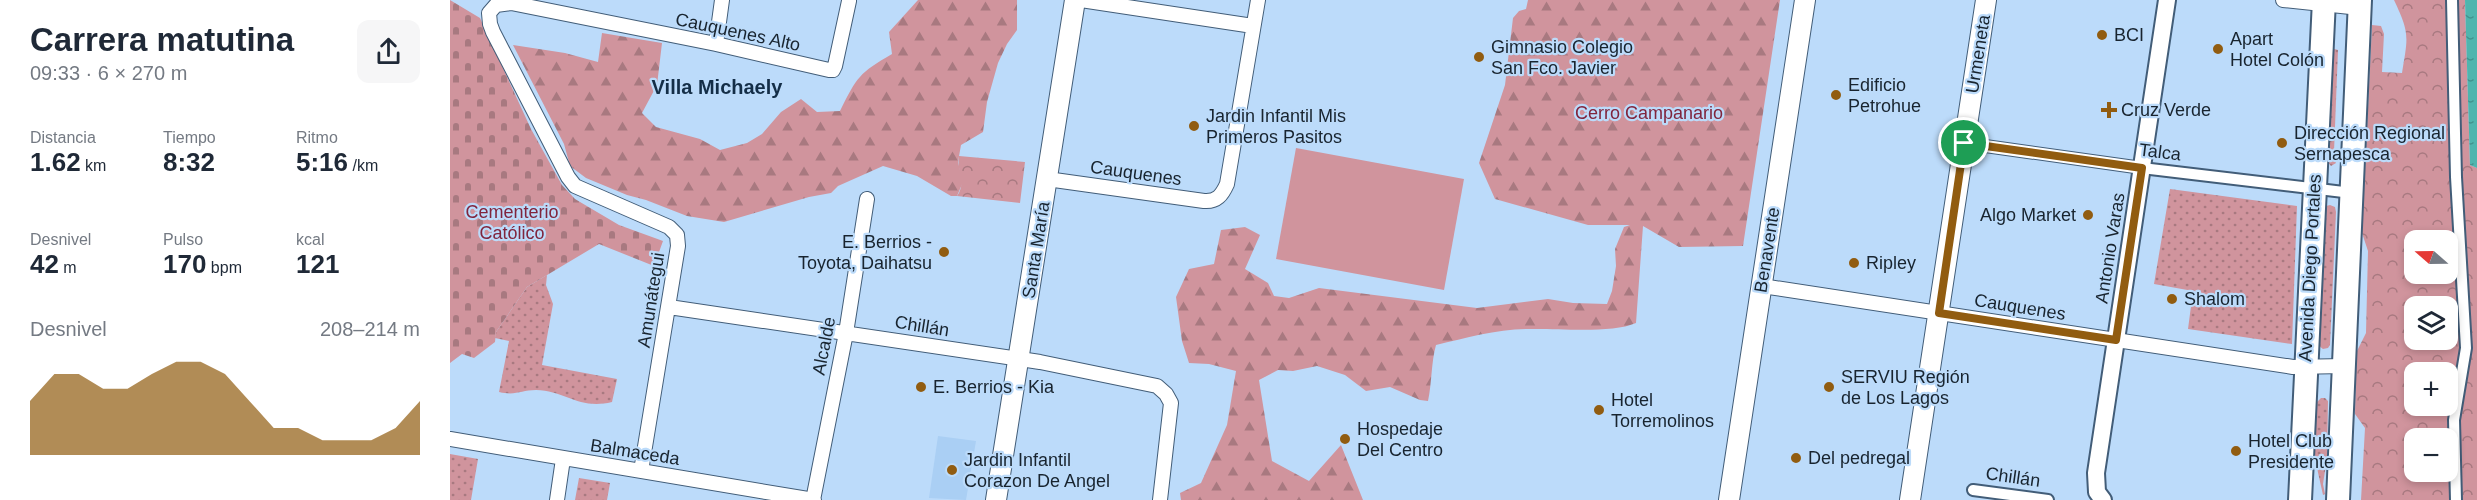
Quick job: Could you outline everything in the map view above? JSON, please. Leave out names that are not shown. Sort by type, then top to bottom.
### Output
[{"type":"highway","name":"Avenida Diego Portales","points":[[2300,500],[2324,2]]},
{"type":"highway","name":"Avenida Diego Portales","points":[[2338,500],[2360,4]]},
{"type":"main road","name":"Santa María","points":[[996,500],[1075,0]]},
{"type":"main road","name":"Benavente","points":[[1729,500],[1805,0]]},
{"type":"main road","name":"Urmeneta","points":[[1910,500],[1986,0]]},
{"type":"street","points":[[716,44],[722,0]]},
{"type":"street","points":[[1081,0],[1253,26],[1258,0]]},
{"type":"street","name":"Antonio Varas","points":[[2103,500],[2097,492],[2096,473],[2167,0]]},
{"type":"street","points":[[2283,0],[2360,4]]},
{"type":"street","points":[[2452,0],[2456,177],[2466,348],[2454,420],[2456,500]]},
{"type":"street","name":"Cauquenes Alto","points":[[585,192],[575,186],[568,177],[493,32],[488,18],[492,8],[501,3],[511,3],[833,70],[849,1]]},
{"type":"street","name":"Cauquenes","points":[[1047,178],[1212,202],[1219,198],[1227,184],[1253,26]]},
{"type":"street","name":"Talca","points":[[1964,143],[2142,168],[2352,193]]},
{"type":"street","name":"Amunátegui","points":[[585,192],[669,227],[677,235],[678,246],[669,307],[641,471]]},
{"type":"street","name":"Alcalde","points":[[813,500],[846,333],[867,199]]},
{"type":"street","name":"Cauquenes","points":[[1762,286],[2293,368],[2344,366]]},
{"type":"street","name":"Chillán","points":[[669,307],[1019,359],[1157,386],[1166,394],[1171,403],[1160,500]]},
{"type":"street","name":"Balmaceda","points":[[450,439],[813,500]]},
{"type":"street","points":[[557,500],[563,459]]},
{"type":"street","name":"Chillán","points":[[1973,490],[2048,500]]},
{"type":"shaded area","name":"Jardin Infantil Corazon De Angel","points":[[938,436],[976,441],[966,500],[929,498]]},
{"type":"green space","name":"Cementerio Católico","points":[[450,0],[480,18],[531,129],[562,185],[575,199],[619,225],[663,241],[654,266],[599,244],[527,287],[496,332],[495,342],[474,358],[462,354],[450,363]]},
{"type":"green space","points":[[918,0],[1017,0],[1017,30],[998,63],[987,102],[983,132],[961,145],[958,162],[963,182],[957,196],[951,196],[917,176],[883,166],[838,186],[831,193],[809,197],[724,222],[687,216],[586,178],[570,166],[564,144],[513,45],[565,53],[598,62],[602,33],[662,43],[657,85],[642,113],[656,127],[700,139],[720,150],[747,143],[762,134],[781,112],[801,99],[817,112],[840,111],[860,77],[872,66],[892,54],[889,32]]},
{"type":"green space","name":"Cerro Campanario","points":[[1528,0],[1780,0],[1743,246],[1679,247],[1643,226],[1636,323],[1598,329],[1505,331],[1436,345],[1428,401],[1420,400],[1390,387],[1366,391],[1345,375],[1317,366],[1293,371],[1278,370],[1259,380],[1272,461],[1309,481],[1341,445],[1363,500],[1181,500],[1180,493],[1201,483],[1227,425],[1236,371],[1209,364],[1189,363],[1182,341],[1176,297],[1189,269],[1214,264],[1221,230],[1245,227],[1260,235],[1245,269],[1268,283],[1274,296],[1289,298],[1319,288],[1477,308],[1548,299],[1573,303],[1607,304],[1612,291],[1616,266],[1615,249],[1624,227],[1630,225],[1588,225],[1495,199],[1479,163],[1505,85],[1513,18],[1519,11],[1526,9]]},
{"type":"green space","points":[[2394,0],[2465,0],[2470,165],[2477,168],[2477,500],[2361,500],[2365,428],[2355,414],[2356,353],[2366,333],[2368,251],[2362,233],[2372,25],[2381,26],[2384,34],[2382,72],[2402,73],[2406,51],[2405,28]]},
{"type":"green space","points":[[2331,48],[2338,50],[2334,152],[2336,163],[2331,166],[2325,159]]},
{"type":"green space","points":[[1296,148],[1464,179],[1444,290],[1276,259]]},
{"type":"green space","points":[[959,156],[1025,162],[1020,203],[957,196],[961,186]]},
{"type":"green space","points":[[2170,189],[2297,206],[2292,344],[2188,329],[2193,291],[2154,284]]},
{"type":"green space","points":[[2330,205],[2335,207],[2336,212],[2330,345],[2323,349],[2319,346],[2318,338],[2325,209]]},
{"type":"green space","points":[[547,275],[546,285],[553,304],[542,365],[617,379],[612,402],[590,404],[556,393],[536,390],[499,392],[509,341],[495,338],[496,332],[527,287]]},
{"type":"green space","points":[[2321,398],[2328,401],[2327,458],[2323,484],[2325,494],[2323,495],[2313,450],[2316,403]]},
{"type":"green space","points":[[450,454],[478,459],[471,500],[450,500]]},
{"type":"green space","points":[[579,478],[610,483],[607,500],[575,500]]},
{"type":"water","points":[[2465,0],[2477,0],[2477,168],[2470,165]]},
{"type":"place","name":"BCI","points":[[2102,35]]},
{"type":"place","name":"Apart Hotel Colón","points":[[2218,49]]},
{"type":"place","name":"Gimnasio Colegio San Fco. Javier","points":[[1479,57]]},
{"type":"place","name":"Edificio Petrohue","points":[[1836,95]]},
{"type":"place","name":"Cruz Verde","points":[[2109,110]]},
{"type":"place","name":"Jardin Infantil Mis Primeros Pasitos","points":[[1194,126]]},
{"type":"place","name":"Dirección Regional Sernapesca","points":[[2282,143]]},
{"type":"place","name":"Algo Market","points":[[2088,215]]},
{"type":"place","name":"E. Berrios - Toyota, Daihatsu","points":[[944,252]]},
{"type":"place","name":"Ripley","points":[[1854,263]]},
{"type":"place","name":"Shalom","points":[[2172,299]]},
{"type":"place","name":"E. Berrios - Kia","points":[[921,387]]},
{"type":"place","name":"SERVIU Región de Los Lagos","points":[[1829,387]]},
{"type":"place","name":"Hotel Torremolinos","points":[[1599,410]]},
{"type":"place","name":"Hospedaje Del Centro","points":[[1345,439]]},
{"type":"place","name":"Hotel Club Presidente","points":[[2236,451]]},
{"type":"place","name":"Del pedregal","points":[[1796,458]]},
{"type":"place","name":"Jardin Infantil Corazon De Angel","points":[[952,470]]},
{"type":"district","name":"Villa Michaely","points":[[717,87]]},
{"type":"route","points":[[1964,143],[2142,168],[2116,340],[1939,313],[1964,143]]}]
